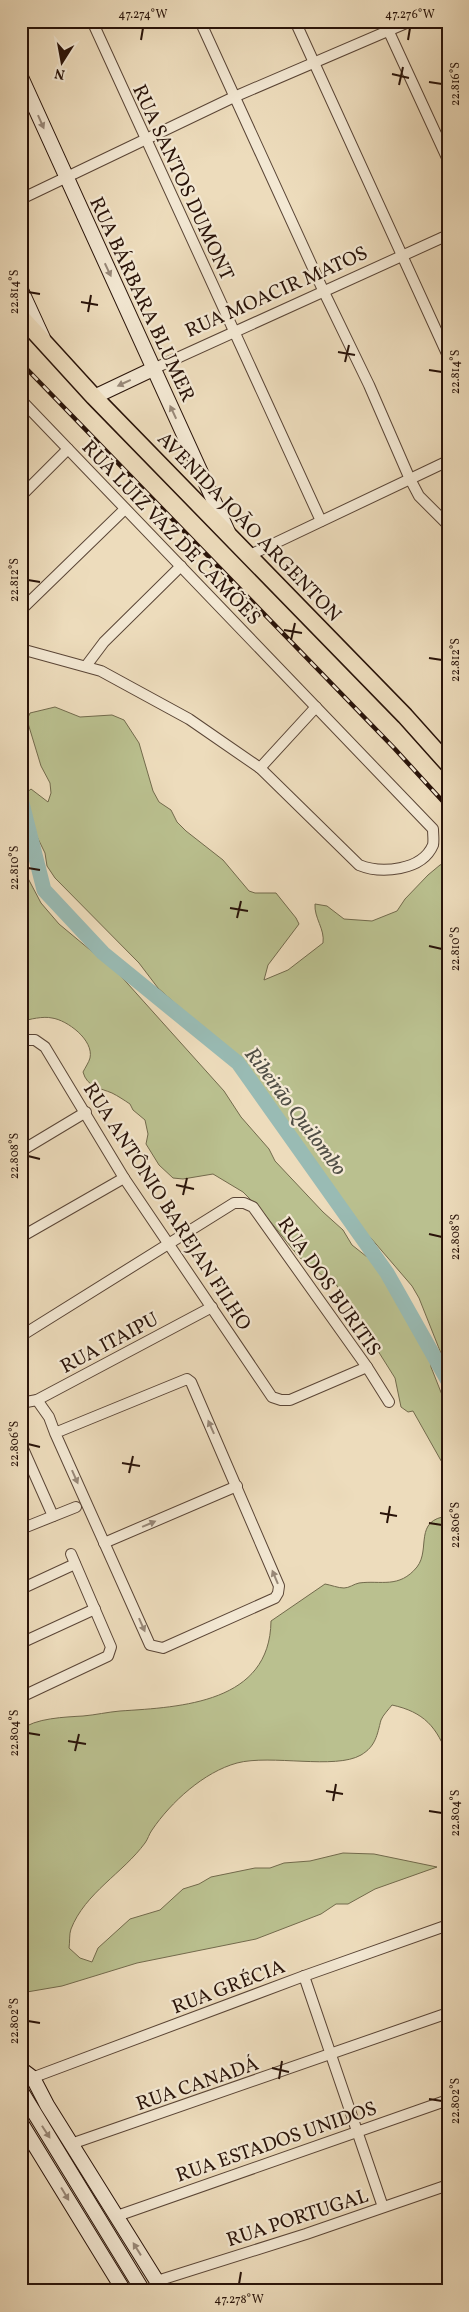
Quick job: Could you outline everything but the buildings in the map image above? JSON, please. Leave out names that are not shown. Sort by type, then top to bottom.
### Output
[{"type":"main road","name":"RUA BÁRBARA BLUMER","points":[[21,77],[230,536]]},
{"type":"main road","points":[[21,290],[46,343]]},
{"type":"main road","name":"AVENIDA JOÃO ARGENTON","points":[[21,318],[94,397],[405,716],[448,764]]},
{"type":"main road","name":"RUA MOACIR MATOS","points":[[94,397],[153,369]]},
{"type":"main road","points":[[21,2069],[71,2144],[160,2286]]},
{"type":"main road","points":[[21,2091],[143,2291]]},
{"type":"main road","points":[[21,2123],[124,2291]]},
{"type":"street","name":"RUA SANTOS DUMONT","points":[[92,21],[321,521]]},
{"type":"street","points":[[200,21],[323,290],[369,385],[409,478],[419,496],[448,525]]},
{"type":"street","points":[[295,21],[448,356]]},
{"type":"street","points":[[384,21],[448,160]]},
{"type":"street","points":[[21,199],[234,98],[389,32],[410,21]]},
{"type":"street","name":"RUA MOACIR MATOS","points":[[153,369],[323,290],[448,235]]},
{"type":"street","name":"RUA LUIZ VAZ DE CAMÕES","points":[[21,400],[434,829],[434,844],[425,857],[409,866],[379,870],[359,865],[260,768]]},
{"type":"street","points":[[21,496],[68,450]]},
{"type":"street","points":[[250,555],[448,461]]},
{"type":"street","points":[[21,610],[125,508]]},
{"type":"street","points":[[86,666],[104,642],[181,566]]},
{"type":"street","points":[[21,649],[86,666],[100,672],[189,719],[260,768],[316,707]]},
{"type":"street","name":"RUA ANTÔNIO BAREJAN FILHO","points":[[21,1040],[35,1040],[46,1047],[124,1178],[272,1396],[280,1400],[290,1400],[367,1367]]},
{"type":"street","points":[[21,1151],[86,1112]]},
{"type":"street","points":[[21,1237],[124,1178]]},
{"type":"street","name":"RUA DOS BURITIS","points":[[169,1246],[234,1203],[244,1203],[253,1207],[390,1402]]},
{"type":"street","points":[[21,1336],[169,1246]]},
{"type":"street","name":"RUA ITAIPU","points":[[21,1403],[36,1400],[212,1307]]},
{"type":"street","points":[[36,1400],[49,1417],[104,1543],[150,1645],[163,1648],[274,1598],[278,1593],[279,1586],[237,1486],[191,1382],[187,1379],[56,1433]]},
{"type":"street","points":[[21,1444],[53,1516]]},
{"type":"street","points":[[104,1543],[237,1486]]},
{"type":"street","points":[[21,1529],[76,1507]]},
{"type":"street","points":[[21,1589],[73,1559],[111,1647],[108,1656],[21,1697]]},
{"type":"street","points":[[21,1643],[95,1609]]},
{"type":"street","name":"RUA GRÉCIA","points":[[27,2080],[304,1976],[448,1925]]},
{"type":"street","points":[[304,1976],[383,2207]]},
{"type":"street","name":"RUA CANADÁ","points":[[71,2144],[448,2014]]},
{"type":"street","points":[[21,2060],[27,2080]]},
{"type":"street","name":"RUA ESTADOS UNIDOS","points":[[117,2216],[448,2100]]},
{"type":"street","name":"RUA PORTUGAL","points":[[160,2286],[448,2186]]},
{"type":"street","points":[[21,2282],[27,2291]]},
{"type":"green space","points":[[55,707],[80,717],[112,715],[124,720],[139,743],[153,791],[159,802],[171,810],[177,822],[186,831],[223,860],[249,891],[255,893],[276,893],[296,918],[299,924],[268,965],[264,980],[288,970],[323,943],[315,904],[327,906],[344,919],[372,921],[397,911],[405,899],[428,875],[440,865],[448,862],[448,1371],[419,1298],[412,1286],[370,1237],[358,1229],[334,1194],[278,1125],[264,1101],[223,1046],[158,988],[139,963],[55,878],[47,866],[45,853],[21,804],[21,797],[31,789],[48,802],[51,793],[50,783],[41,766],[27,720],[30,713]]},
{"type":"green space","points":[[21,865],[41,903],[59,924],[119,974],[224,1091],[241,1117],[269,1149],[275,1161],[323,1212],[343,1230],[352,1245],[381,1268],[402,1296],[430,1354],[431,1367],[448,1410],[448,1473],[413,1411],[408,1412],[401,1407],[395,1378],[334,1281],[323,1276],[299,1257],[261,1210],[243,1192],[213,1174],[183,1179],[173,1178],[159,1165],[146,1144],[148,1134],[145,1120],[133,1110],[130,1104],[112,1093],[94,1086],[85,1077],[83,1072],[90,1058],[90,1051],[84,1038],[72,1027],[58,1020],[45,1017],[21,1022]]},
{"type":"green space","points":[[448,1516],[448,1757],[439,1737],[428,1722],[413,1712],[392,1705],[382,1718],[373,1744],[361,1755],[350,1759],[319,1762],[251,1761],[237,1763],[212,1773],[189,1789],[169,1809],[136,1854],[85,1905],[71,1929],[69,1948],[80,1958],[92,1962],[98,1948],[130,1919],[160,1910],[183,1889],[199,1884],[211,1877],[255,1868],[270,1868],[284,1863],[310,1861],[343,1853],[374,1854],[437,1867],[375,1889],[348,1904],[336,1904],[321,1914],[256,1939],[137,1963],[62,1986],[21,1993],[21,1730],[34,1723],[50,1719],[170,1707],[218,1695],[239,1684],[256,1669],[267,1648],[271,1621],[325,1584],[344,1588],[359,1583],[397,1581],[410,1574],[421,1560],[425,1536],[430,1523]]},
{"type":"waterway","name":"Ribeirão Quilombo","points":[[21,799],[44,890],[103,953],[238,1063],[387,1273],[448,1381]]},
{"type":"railway","points":[[21,363],[394,748],[448,807]]}]
